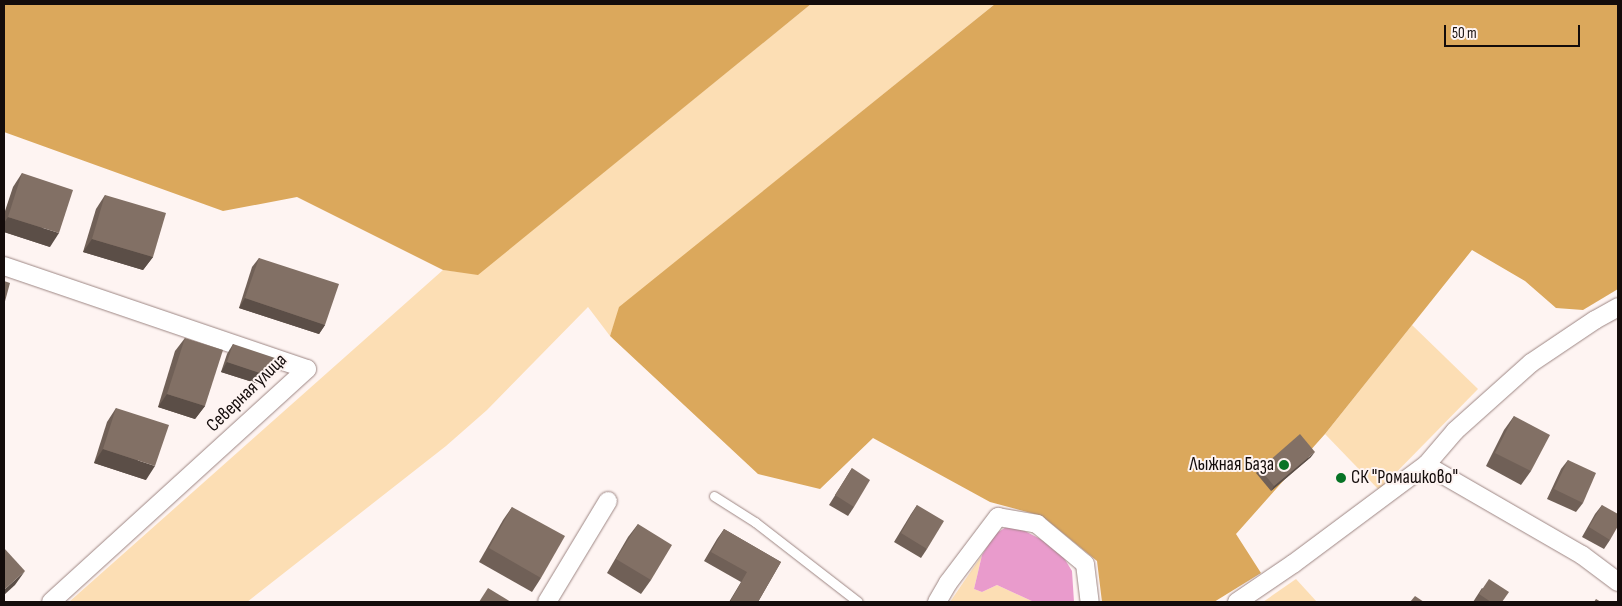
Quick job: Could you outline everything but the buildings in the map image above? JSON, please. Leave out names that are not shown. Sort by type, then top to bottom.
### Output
[{"type":"street","name":"Северная улица","points":[[4,266],[307,369],[51,602]]},
{"type":"street","points":[[1237,602],[1292,564],[1426,465],[1455,431],[1531,363],[1595,320],[1618,308]]},
{"type":"street","points":[[1426,465],[1582,555],[1618,582]]},
{"type":"street","points":[[547,602],[608,501]]},
{"type":"street","points":[[937,602],[948,583],[998,517],[1037,524],[1085,564],[1090,602]]},
{"type":"lane","points":[[714,496],[755,522],[858,602]]},
{"type":"shaded area","points":[[4,4],[811,4],[478,275],[443,270],[297,197],[223,211],[4,132]]},
{"type":"shaded area","points":[[811,4],[995,4],[620,307],[610,336],[588,307],[487,410],[446,446],[247,602],[69,602],[443,270],[478,274]]},
{"type":"shaded area","points":[[995,4],[1618,4],[1618,289],[1583,310],[1556,308],[1525,281],[1472,250],[1325,434],[1236,534],[1261,573],[1214,602],[1102,602],[1097,561],[1042,516],[990,502],[873,438],[820,489],[758,474],[610,336],[619,307]]},
{"type":"shaded area","points":[[1412,325],[1478,389],[1379,490],[1325,434]]},
{"type":"shaded area","points":[[1011,524],[1058,548],[1072,571],[1074,602],[1034,602],[997,585],[982,592],[974,589],[982,555],[995,534]]},
{"type":"shaded area","points":[[982,555],[974,589],[982,592],[997,585],[1034,602],[950,602]]},
{"type":"shaded area","points":[[1296,579],[1317,602],[1263,602]]},
{"type":"place","name":"Лыжная База","points":[[1284,465]]},
{"type":"place","name":"СК \"Ромашково\"","points":[[1341,478]]}]
